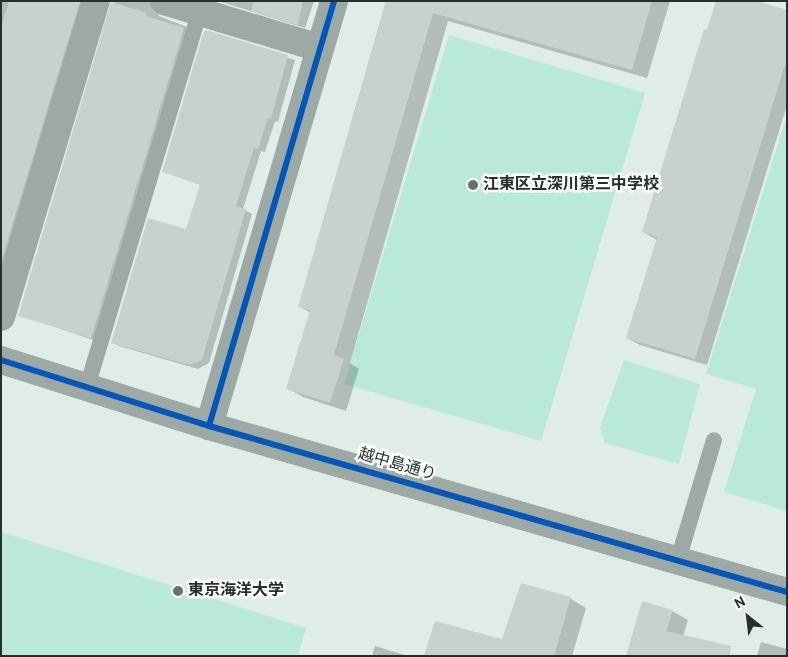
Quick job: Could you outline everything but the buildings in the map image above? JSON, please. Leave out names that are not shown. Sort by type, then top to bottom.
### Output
[{"type":"street","points":[[1,317],[96,1]]},
{"type":"street","points":[[164,1],[201,6],[320,48]]},
{"type":"street","points":[[209,426],[334,1]]},
{"type":"street","name":"越中島通り","points":[[1,360],[209,426],[787,592]]},
{"type":"lane","points":[[87,387],[201,6]]},
{"type":"lane","points":[[678,560],[714,440]]},
{"type":"green space","points":[[449,35],[645,93],[541,441],[344,384]]},
{"type":"green space","points":[[786,118],[787,511],[724,492],[756,389],[706,374]]},
{"type":"green space","points":[[624,360],[700,384],[679,464],[605,443],[600,427]]},
{"type":"green space","points":[[1,532],[306,628],[298,656],[1,656]]},
{"type":"cycle path","points":[[209,426],[334,1]]},
{"type":"cycle path","points":[[1,360],[209,426],[787,592]]},
{"type":"place","name":"江東区立深川第三中学校","points":[[473,185]]},
{"type":"place","name":"東京海洋大学","points":[[178,591]]}]
